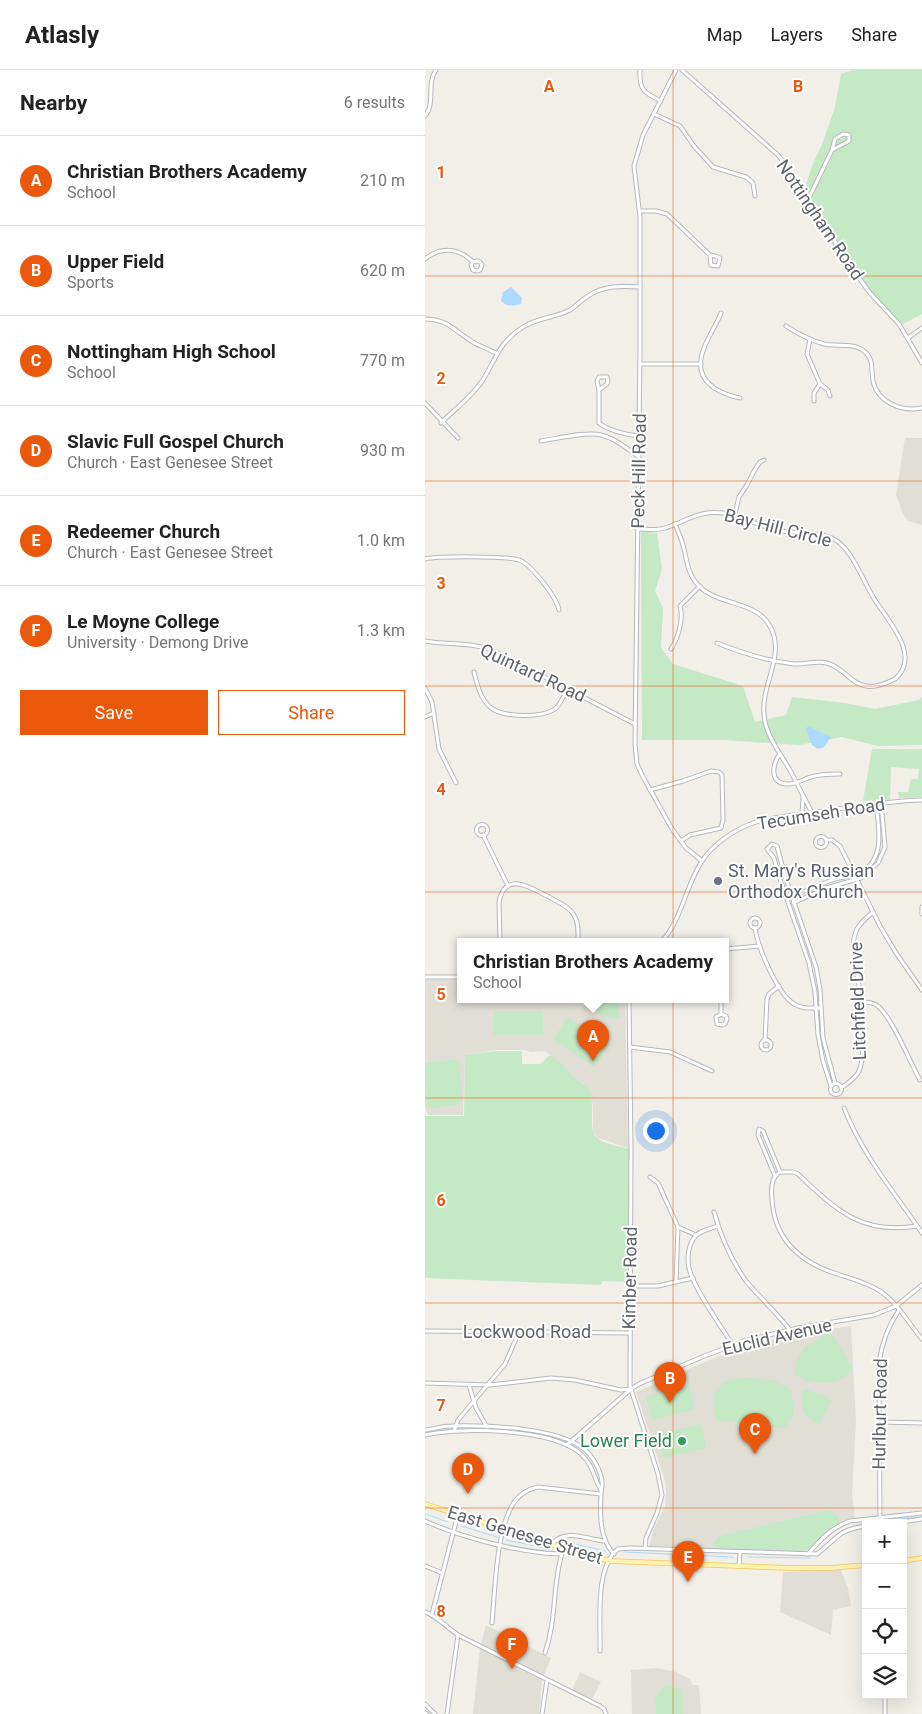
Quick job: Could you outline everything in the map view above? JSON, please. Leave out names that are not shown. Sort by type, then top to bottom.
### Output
[{"type":"main road","name":"East Genesee Street","points":[[425,1504],[564,1548],[610,1560],[739,1567],[821,1568],[862,1565]]},
{"type":"main road","points":[[907,1560],[922,1558]]},
{"type":"street","points":[[425,116],[431,105],[431,81],[436,70]]},
{"type":"street","points":[[640,70],[639,81],[646,94],[661,101]]},
{"type":"street","name":"Peck Hill Road","points":[[676,70],[643,135],[634,166],[640,211],[635,725],[637,764],[650,790],[681,841],[702,861]]},
{"type":"street","name":"Nottingham Road","points":[[682,70],[775,152],[786,165],[856,274],[870,293],[899,324],[922,363]]},
{"type":"street","points":[[654,114],[680,126],[694,146],[713,167],[746,177],[753,183],[755,196]]},
{"type":"street","points":[[808,200],[832,150],[835,139],[839,135],[847,133],[849,141],[832,150]]},
{"type":"street","points":[[640,211],[656,211],[667,214],[710,255]]},
{"type":"street","points":[[425,259],[438,251],[449,250],[464,254],[473,262]]},
{"type":"street","points":[[441,422],[479,386],[496,353],[507,339],[523,326],[571,309],[593,293],[611,287],[640,286]]},
{"type":"street","points":[[721,313],[703,350],[701,364],[704,376],[712,388],[726,395],[740,398]]},
{"type":"street","points":[[425,319],[448,324],[473,342],[496,353]]},
{"type":"street","points":[[786,326],[810,339],[827,344],[860,348],[870,358],[875,387],[882,396],[900,408],[922,408]]},
{"type":"street","points":[[908,338],[922,328]]},
{"type":"street","points":[[810,339],[807,354],[820,384],[828,390],[830,396]]},
{"type":"street","points":[[640,364],[701,364]]},
{"type":"street","points":[[814,401],[814,393],[820,384]]},
{"type":"street","points":[[599,390],[599,423],[628,435],[639,436]]},
{"type":"street","points":[[425,403],[458,438]]},
{"type":"street","points":[[541,441],[592,434],[601,435],[613,440],[639,457]]},
{"type":"street","points":[[735,514],[739,497],[754,470],[764,460]]},
{"type":"street","name":"Bay Hill Circle","points":[[638,529],[662,529],[706,514],[735,514],[777,530],[826,536],[840,542],[876,602],[903,637],[909,652],[906,665],[897,677],[883,684],[865,686],[855,682],[841,670],[828,663],[794,664],[774,661],[741,653],[717,643]]},
{"type":"street","points":[[675,524],[683,544],[688,568],[700,586],[716,597],[751,609],[766,620],[771,627],[775,642],[774,661],[764,696],[764,715],[767,729],[812,813]]},
{"type":"street","points":[[425,559],[502,558],[520,560],[528,565],[552,595],[557,602],[559,610]]},
{"type":"street","points":[[671,649],[677,640],[682,612],[680,606],[700,586]]},
{"type":"street","name":"Quintard Road","points":[[425,641],[482,646],[635,725]]},
{"type":"street","points":[[474,672],[486,703],[495,711],[507,715],[529,715],[550,711],[559,705],[567,689]]},
{"type":"street","points":[[425,688],[432,702],[439,749],[456,783]]},
{"type":"street","points":[[425,717],[434,713]]},
{"type":"street","points":[[780,754],[773,767],[776,778],[780,782],[786,784],[822,775],[839,774]]},
{"type":"street","points":[[650,790],[683,782],[711,771],[719,772],[722,775],[722,826],[719,829],[690,835],[681,841]]},
{"type":"street","points":[[802,814],[803,796]]},
{"type":"street","name":"Tecumseh Road","points":[[665,938],[673,924],[692,878],[702,861],[722,840],[739,830],[763,821],[802,814],[881,803],[922,800]]},
{"type":"street","points":[[789,905],[833,886],[856,880],[872,869],[882,854],[885,835],[881,803]]},
{"type":"street","points":[[787,899],[834,879],[854,875],[874,860],[879,848],[876,804]]},
{"type":"street","points":[[483,835],[508,886]]},
{"type":"street","points":[[826,840],[832,840],[840,846],[856,880],[896,953],[922,990]]},
{"type":"street","points":[[771,844],[777,846],[791,897],[816,967],[820,989],[823,1038],[835,1083],[841,1088],[839,1094],[834,1094],[830,1090],[831,1086],[818,1035],[815,992],[809,964],[774,858],[767,849],[771,844]]},
{"type":"street","points":[[500,938],[499,902],[501,894],[508,886],[515,883],[524,884],[571,910],[578,924],[578,938]]},
{"type":"street","points":[[922,907],[922,914]]},
{"type":"street","name":"Litchfield Drive","points":[[841,1088],[855,1077],[861,1066],[860,1002],[853,952],[854,939],[859,925],[873,912]]},
{"type":"street","points":[[755,928],[770,970],[785,996],[799,1006],[820,1008]]},
{"type":"street","points":[[729,949],[760,946]]},
{"type":"street","points":[[425,977],[457,977]]},
{"type":"street","points":[[765,1040],[767,999],[769,994],[779,986]]},
{"type":"street","points":[[860,1002],[874,1003],[883,1012],[895,1030],[920,1080]]},
{"type":"street","name":"Kimber Road","points":[[629,1003],[629,1332],[631,1389],[661,1486],[660,1505],[648,1531],[645,1548]]},
{"type":"street","points":[[721,1003],[721,1014]]},
{"type":"street","points":[[630,1047],[662,1050],[712,1071]]},
{"type":"street","points":[[831,1086],[835,1083]]},
{"type":"street","points":[[844,1108],[849,1121],[872,1162],[922,1233]]},
{"type":"street","points":[[775,1176],[758,1135],[759,1129],[763,1131],[780,1172]]},
{"type":"street","points":[[917,1226],[891,1227],[872,1225],[855,1220],[826,1201],[798,1174],[793,1172],[780,1172],[775,1176],[772,1185],[771,1198],[776,1221],[783,1236],[794,1250],[813,1265],[871,1286],[888,1297],[922,1340]]},
{"type":"street","points":[[650,1177],[658,1183],[678,1227],[677,1281]]},
{"type":"street","points":[[714,1212],[731,1256],[742,1274],[790,1330]]},
{"type":"street","points":[[718,1226],[696,1235],[691,1243],[688,1259],[693,1278],[733,1345]]},
{"type":"street","points":[[678,1227],[696,1235]]},
{"type":"street","points":[[629,1286],[658,1286],[693,1278]]},
{"type":"street","name":"Euclid Avenue","points":[[631,1389],[701,1357],[733,1345],[790,1330],[874,1315],[896,1306],[922,1286]]},
{"type":"street","name":"Hurlburt Road","points":[[879,1519],[879,1373],[881,1349],[899,1310]]},
{"type":"street","name":"Lockwood Road","points":[[425,1331],[629,1332]]},
{"type":"street","points":[[454,1431],[458,1420],[505,1364],[519,1332]]},
{"type":"street","points":[[425,1383],[487,1386],[551,1378],[575,1380],[621,1390],[631,1389]]},
{"type":"street","points":[[469,1385],[473,1401],[489,1432]]},
{"type":"street","points":[[567,1445],[631,1389]]},
{"type":"street","points":[[879,1422],[922,1423]]},
{"type":"street","points":[[425,1430],[455,1426],[533,1431],[571,1442],[586,1450],[597,1465],[602,1480],[601,1520],[605,1541],[613,1554]]},
{"type":"street","points":[[425,1435],[454,1431],[526,1434],[567,1445],[580,1452],[588,1461],[601,1492]]},
{"type":"street","points":[[492,1623],[501,1545],[504,1529],[514,1503],[521,1495],[532,1488],[547,1487],[601,1492]]},
{"type":"street","points":[[890,1519],[922,1513]]},
{"type":"street","points":[[432,1614],[458,1514]]},
{"type":"street","points":[[907,1521],[922,1519]]},
{"type":"street","points":[[425,1521],[453,1532],[501,1545],[526,1551],[562,1554]]},
{"type":"street","points":[[807,1554],[829,1532],[843,1524],[862,1522]]},
{"type":"street","points":[[600,1652],[601,1584],[605,1566],[618,1550],[645,1548],[817,1554],[834,1538],[845,1531],[862,1527]]},
{"type":"street","points":[[552,1544],[565,1535],[605,1541]]},
{"type":"street","points":[[545,1653],[552,1630],[557,1575],[564,1548]]},
{"type":"street","points":[[739,1567],[740,1552]]},
{"type":"street","points":[[425,1566],[442,1573]]},
{"type":"street","points":[[425,1612],[432,1614],[441,1624],[458,1635],[600,1706],[604,1709],[605,1714]]},
{"type":"street","points":[[447,1714],[458,1635]]},
{"type":"street","points":[[542,1714],[547,1680]]},
{"type":"street","points":[[885,1699],[885,1714]]},
{"type":"street","points":[[425,1704],[435,1714]]},
{"type":"shaded area","points":[[905,438],[922,438],[922,525],[908,521],[904,516],[896,495]]},
{"type":"shaded area","points":[[425,980],[457,980],[457,1003],[625,1003],[628,1148],[598,1138],[593,1132],[593,1106],[590,1091],[545,1051],[496,1050],[465,1055],[463,1115],[428,1115],[425,1107]]},
{"type":"shaded area","points":[[851,1326],[856,1422],[852,1495],[855,1519],[838,1524],[809,1549],[802,1552],[649,1546],[653,1531],[665,1506],[666,1490],[665,1481],[636,1392],[712,1359],[755,1344],[798,1334]]},
{"type":"shaded area","points":[[841,1570],[848,1588],[851,1606],[833,1610],[831,1635],[780,1612],[783,1572]]},
{"type":"shaded area","points":[[486,1625],[551,1658],[542,1680],[539,1714],[473,1714],[480,1648]]},
{"type":"shaded area","points":[[657,1668],[676,1672],[690,1679],[693,1685],[699,1685],[701,1714],[632,1714],[631,1670]]},
{"type":"shaded area","points":[[580,1672],[601,1682],[592,1699],[572,1690]]},
{"type":"green space","points":[[853,70],[922,70],[922,314],[903,324],[849,270],[802,197],[835,107],[841,74]]},
{"type":"green space","points":[[641,532],[657,533],[662,569],[655,591],[663,608],[661,648],[673,664],[743,686],[755,722],[786,715],[792,697],[845,703],[875,709],[919,700],[922,697],[922,745],[878,746],[842,737],[799,745],[723,740],[642,740]]},
{"type":"green space","points":[[872,749],[922,749],[922,797],[899,798],[898,792],[908,792],[911,779],[918,779],[919,769],[891,767],[890,800],[863,801]]},
{"type":"green space","points":[[590,1003],[618,1003],[620,1018],[609,1018],[601,1015]]},
{"type":"green space","points":[[493,1011],[543,1011],[543,1035],[493,1035]]},
{"type":"green space","points":[[567,1017],[609,1044],[595,1067],[553,1040]]},
{"type":"green space","points":[[496,1051],[522,1051],[522,1064],[540,1064],[550,1055],[554,1057],[589,1089],[592,1102],[592,1128],[596,1137],[607,1143],[629,1149],[629,1282],[602,1281],[601,1285],[425,1278],[425,1116],[464,1116],[465,1055]]},
{"type":"green space","points":[[451,1060],[459,1062],[462,1101],[459,1104],[433,1109],[428,1106],[425,1096],[425,1063]]},
{"type":"green space","points":[[825,1334],[834,1337],[852,1367],[850,1373],[837,1381],[823,1383],[809,1381],[795,1375],[797,1360],[800,1354],[807,1346]]},
{"type":"green space","points":[[744,1377],[776,1381],[791,1390],[794,1405],[793,1419],[788,1419],[787,1428],[738,1425],[736,1422],[716,1420],[714,1394],[724,1382]]},
{"type":"green space","points":[[689,1386],[695,1409],[652,1420],[646,1396]]},
{"type":"green space","points":[[804,1389],[829,1397],[831,1401],[819,1424],[806,1415],[802,1406]]},
{"type":"green space","name":"Lower Field","points":[[701,1424],[706,1448],[663,1458],[658,1434]]},
{"type":"green space","points":[[825,1511],[835,1514],[839,1522],[809,1549],[802,1552],[716,1549],[713,1546],[716,1539],[724,1535]]},
{"type":"green space","points":[[666,1684],[682,1690],[683,1714],[656,1714],[655,1698]]},
{"type":"water","points":[[511,287],[522,298],[521,304],[511,306],[501,301],[503,292]]},
{"type":"water","points":[[808,726],[831,737],[824,747],[818,749],[812,745],[806,729]]},
{"type":"waterway","points":[[425,1514],[448,1522]]},
{"type":"waterway","points":[[900,1519],[922,1517]]},
{"type":"waterway","points":[[461,1526],[497,1537]]},
{"type":"waterway","points":[[506,1540],[550,1549]]},
{"type":"waterway","points":[[562,1541],[605,1551]]},
{"type":"waterway","points":[[625,1552],[733,1557]]},
{"type":"waterway","points":[[748,1557],[811,1558]]},
{"type":"place","name":"St. Mary's Russian Orthodox Church","points":[[718,881]]},
{"type":"place","name":"Christian Brothers Academy","points":[[593,1061]]},
{"type":"place","name":"Upper Field","points":[[670,1403]]},
{"type":"place","name":"Lower Field","points":[[682,1441]]},
{"type":"place","name":"Nottingham High School","points":[[755,1454]]},
{"type":"place","name":"Slavic Full Gospel Church","points":[[468,1494]]},
{"type":"place","name":"Redeemer Church","points":[[688,1582]]},
{"type":"place","name":"Le Moyne College","points":[[512,1669]]}]
